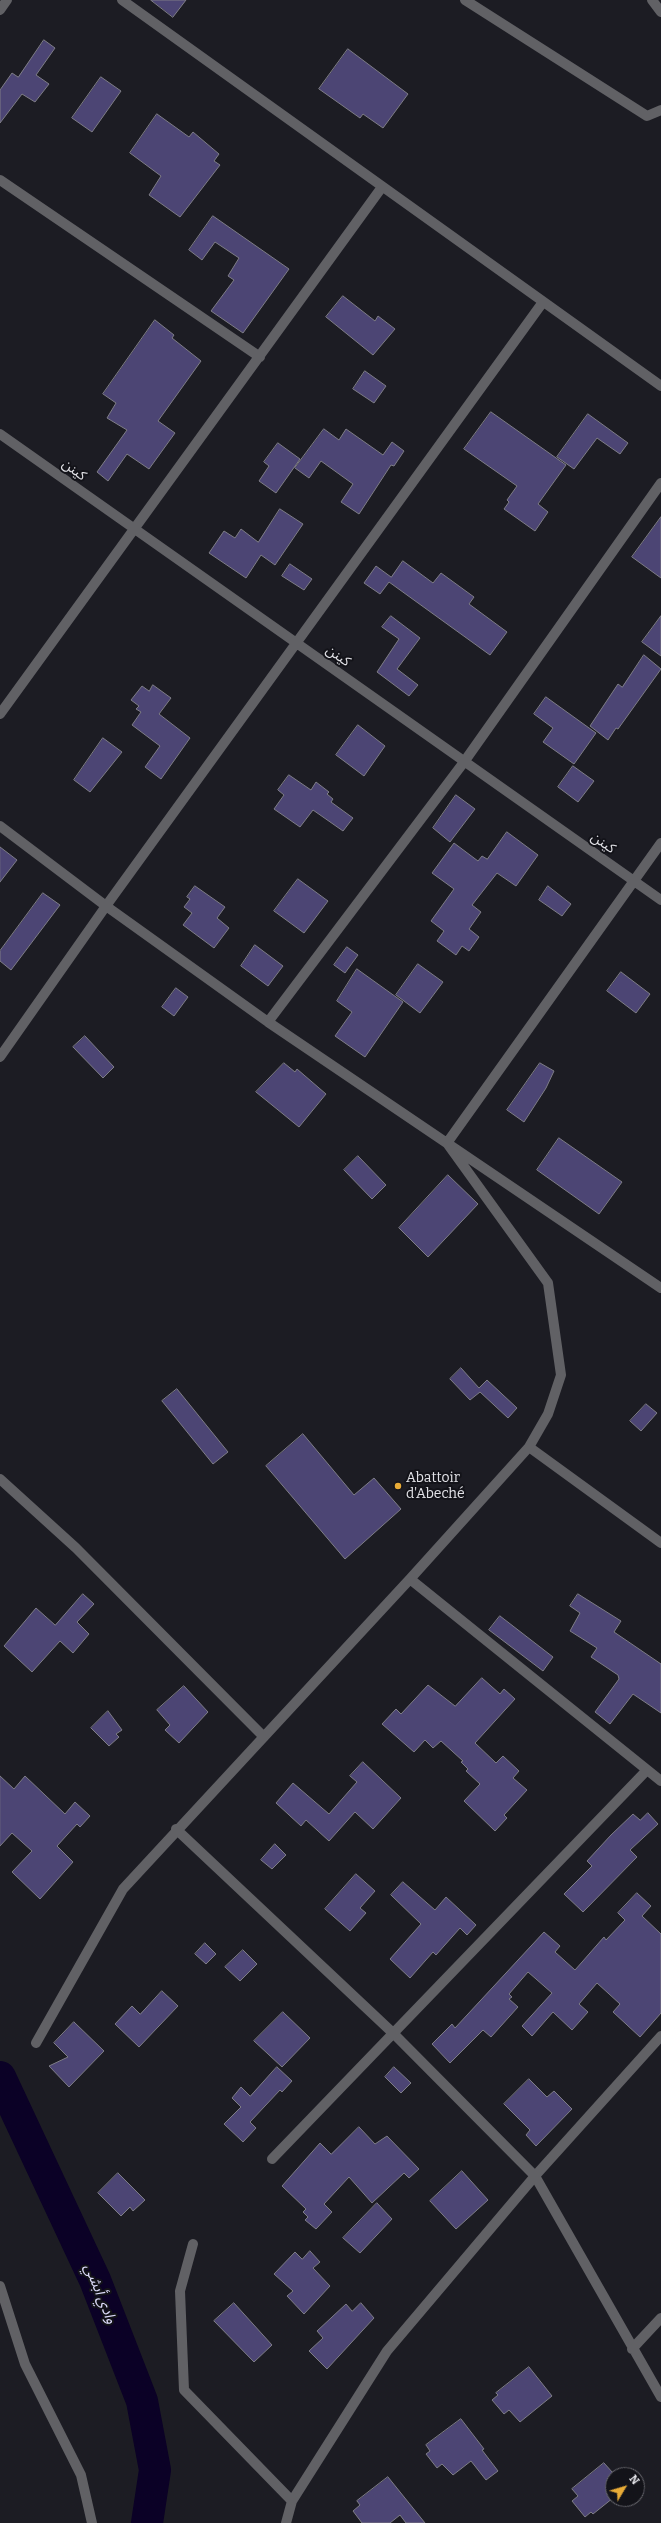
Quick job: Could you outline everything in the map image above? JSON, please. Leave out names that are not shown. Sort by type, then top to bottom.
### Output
[{"type":"street","points":[[0,10],[7,0]]},
{"type":"street","points":[[122,0],[661,386]]},
{"type":"street","points":[[465,0],[647,116],[661,110]]},
{"type":"street","points":[[652,0],[661,12]]},
{"type":"street","points":[[0,180],[260,357]]},
{"type":"street","points":[[0,714],[135,530],[382,186]]},
{"type":"street","points":[[0,1057],[106,906],[295,643],[543,302]]},
{"type":"street","name":"كينن","points":[[0,434],[661,900]]},
{"type":"street","points":[[268,1022],[464,762],[661,483]]},
{"type":"street","points":[[0,826],[106,906],[268,1022],[661,1288]]},
{"type":"street","points":[[447,1143],[661,843]]},
{"type":"street","points":[[36,2043],[123,1889],[176,1829],[264,1738],[529,1447],[548,1414],[561,1375],[548,1283],[447,1143]]},
{"type":"street","points":[[529,1447],[661,1543]]},
{"type":"street","points":[[0,1479],[76,1548],[264,1738]]},
{"type":"street","points":[[410,1579],[661,1781]]},
{"type":"street","points":[[272,2159],[394,2034],[646,1770]]},
{"type":"street","points":[[176,1829],[394,2034],[535,2176],[632,2349],[661,2397]]},
{"type":"street","points":[[286,2523],[292,2500],[386,2351],[535,2176],[661,2036]]},
{"type":"street","points":[[193,2244],[180,2291],[184,2390],[292,2500]]},
{"type":"street","points":[[0,2286],[25,2364],[81,2475],[92,2523]]},
{"type":"street","points":[[632,2349],[661,2318]]},
{"type":"building","points":[[151,0],[186,0],[173,17]]},
{"type":"building","points":[[44,40],[55,48],[36,75],[49,84],[35,102],[22,94],[0,123],[0,90],[12,73],[18,77]]},
{"type":"building","points":[[348,49],[408,94],[383,128],[363,114],[360,118],[319,89]]},
{"type":"building","points":[[101,77],[121,91],[92,132],[72,118]]},
{"type":"building","points":[[157,114],[189,137],[193,132],[219,154],[214,161],[220,165],[180,217],[149,195],[161,176],[130,153]]},
{"type":"building","points":[[213,216],[289,269],[243,333],[211,311],[234,280],[228,276],[239,258],[215,242],[202,260],[189,250]]},
{"type":"building","points":[[343,296],[375,321],[378,316],[395,329],[373,355],[326,317]]},
{"type":"building","points":[[155,320],[174,335],[172,338],[201,361],[158,421],[175,433],[149,469],[127,454],[108,481],[97,472],[127,430],[107,418],[116,403],[103,394]]},
{"type":"building","points":[[365,371],[386,386],[374,403],[353,389]]},
{"type":"building","points":[[491,412],[566,465],[538,504],[548,512],[535,531],[504,509],[509,502],[507,500],[517,486],[464,449]]},
{"type":"building","points":[[588,414],[628,443],[620,454],[597,438],[574,469],[557,457]]},
{"type":"building","points":[[324,429],[339,440],[346,429],[383,455],[392,442],[404,451],[394,466],[391,465],[359,514],[341,502],[353,484],[321,461],[309,478],[295,468]]},
{"type":"building","points":[[278,443],[300,459],[276,493],[259,481],[269,466],[264,462]]},
{"type":"building","points":[[280,509],[303,524],[275,565],[261,555],[246,578],[209,553],[224,531],[235,538],[241,529],[258,542]]},
{"type":"building","points":[[661,517],[661,578],[632,557]]},
{"type":"building","points":[[403,561],[433,583],[441,573],[474,597],[469,604],[507,632],[490,655],[389,582],[380,594],[364,583],[376,566],[391,577]]},
{"type":"building","points":[[290,564],[312,579],[304,590],[282,576]]},
{"type":"building","points":[[391,616],[420,638],[397,669],[418,685],[409,696],[377,672],[399,639],[382,627]]},
{"type":"building","points":[[661,616],[661,656],[642,642]]},
{"type":"building","points":[[644,655],[661,669],[618,729],[616,728],[608,740],[590,726],[618,684],[622,687]]},
{"type":"building","points":[[153,685],[171,698],[159,714],[190,738],[161,779],[145,767],[160,746],[132,725],[141,712],[136,709],[139,706],[131,700],[142,686],[149,691]]},
{"type":"building","points":[[546,697],[596,733],[574,764],[543,742],[553,728],[534,714]]},
{"type":"building","points":[[358,725],[385,746],[364,776],[336,755]]},
{"type":"building","points":[[103,738],[122,752],[90,792],[74,780]]},
{"type":"building","points":[[573,766],[594,781],[578,802],[558,787]]},
{"type":"building","points":[[289,775],[311,790],[316,782],[329,792],[327,794],[333,799],[331,802],[353,818],[343,831],[313,810],[300,827],[274,809],[284,795],[278,790]]},
{"type":"building","points":[[456,795],[475,809],[450,842],[433,828]]},
{"type":"building","points":[[507,832],[538,855],[516,886],[497,873],[472,905],[481,912],[469,929],[479,937],[469,951],[462,946],[456,955],[437,941],[444,931],[431,921],[454,889],[432,873],[454,843],[478,861],[482,856],[487,859]]},
{"type":"building","points":[[0,847],[17,860],[0,882]]},
{"type":"building","points":[[298,879],[328,901],[304,933],[274,911]]},
{"type":"building","points":[[195,886],[225,907],[217,918],[229,928],[214,948],[183,925],[192,913],[184,907],[190,899],[187,897]]},
{"type":"building","points":[[548,886],[571,904],[562,916],[539,900]]},
{"type":"building","points":[[43,893],[60,905],[11,970],[0,961],[0,951]]},
{"type":"building","points":[[255,945],[283,966],[268,986],[241,966]]},
{"type":"building","points":[[347,947],[358,955],[345,973],[334,965]]},
{"type":"building","points":[[418,964],[443,982],[420,1013],[396,995]]},
{"type":"building","points":[[357,969],[403,1002],[365,1057],[335,1036],[352,1012],[337,1001]]},
{"type":"building","points":[[621,972],[650,994],[636,1013],[607,991]]},
{"type":"building","points":[[176,988],[188,997],[174,1016],[162,1007]]},
{"type":"building","points":[[85,1036],[114,1067],[103,1078],[73,1047]]},
{"type":"building","points":[[284,1063],[295,1072],[297,1069],[326,1094],[299,1127],[256,1092]]},
{"type":"building","points":[[540,1063],[554,1071],[546,1088],[524,1122],[507,1110]]},
{"type":"building","points":[[559,1138],[622,1182],[599,1214],[537,1170]]},
{"type":"building","points":[[358,1156],[386,1185],[372,1199],[344,1170]]},
{"type":"building","points":[[448,1175],[478,1204],[428,1257],[399,1228]]},
{"type":"building","points":[[461,1368],[479,1388],[487,1380],[517,1408],[508,1418],[480,1392],[470,1400],[450,1379]]},
{"type":"building","points":[[177,1389],[228,1452],[213,1464],[162,1401]]},
{"type":"building","points":[[646,1404],[657,1413],[641,1431],[630,1421]]},
{"type":"building","points":[[303,1434],[354,1495],[374,1478],[401,1509],[345,1559],[266,1466]]},
{"type":"building","points":[[83,1594],[94,1604],[77,1622],[89,1634],[73,1653],[60,1641],[32,1672],[4,1646],[36,1608],[55,1625]]},
{"type":"building","points":[[578,1594],[621,1621],[614,1632],[661,1664],[661,1713],[633,1694],[610,1724],[595,1712],[619,1679],[618,1675],[591,1657],[597,1648],[570,1631],[580,1613],[570,1606]]},
{"type":"building","points":[[500,1616],[553,1657],[543,1671],[489,1630]]},
{"type":"building","points":[[482,1678],[500,1694],[504,1689],[515,1699],[475,1743],[496,1763],[503,1756],[519,1771],[513,1778],[527,1790],[504,1815],[507,1818],[495,1831],[464,1801],[480,1784],[466,1771],[468,1769],[461,1762],[463,1761],[441,1741],[433,1748],[425,1740],[414,1752],[382,1724],[396,1709],[401,1714],[428,1685],[455,1706]]},
{"type":"building","points":[[184,1686],[208,1712],[179,1743],[165,1730],[170,1725],[157,1710]]},
{"type":"building","points":[[108,1711],[122,1730],[116,1734],[119,1737],[109,1746],[91,1728]]},
{"type":"building","points":[[363,1762],[401,1798],[373,1829],[355,1812],[329,1841],[306,1820],[301,1826],[276,1803],[293,1783],[329,1814],[357,1782],[350,1776]]},
{"type":"building","points":[[0,1776],[14,1789],[25,1776],[65,1814],[75,1802],[90,1816],[80,1827],[77,1824],[57,1846],[73,1862],[40,1899],[12,1872],[32,1851],[12,1833],[0,1846]]},
{"type":"building","points":[[648,1813],[658,1824],[630,1850],[637,1857],[583,1912],[564,1894],[592,1866],[587,1861],[611,1835],[633,1814],[640,1820]]},
{"type":"building","points":[[275,1844],[286,1855],[272,1869],[261,1860]]},
{"type":"building","points":[[356,1874],[375,1891],[360,1908],[366,1913],[350,1931],[325,1909]]},
{"type":"building","points":[[403,1882],[435,1910],[446,1897],[476,1925],[467,1935],[460,1928],[436,1955],[433,1952],[410,1978],[390,1959],[421,1924],[391,1895]]},
{"type":"building","points":[[637,1893],[651,1906],[642,1916],[661,1934],[661,2013],[640,2037],[613,2012],[620,2004],[597,1983],[579,2004],[588,2012],[572,2030],[553,2012],[532,2036],[522,2026],[552,1993],[528,1972],[509,1994],[512,1997],[509,1999],[518,2007],[491,2037],[483,2030],[450,2063],[432,2044],[452,2024],[455,2028],[544,1932],[560,1946],[555,1952],[575,1970],[604,1937],[606,1940],[625,1920],[618,1913]]},
{"type":"building","points":[[205,1943],[216,1954],[206,1964],[195,1954]]},
{"type":"building","points":[[243,1950],[257,1964],[240,1981],[225,1967]]},
{"type":"building","points":[[162,1991],[178,2006],[139,2047],[115,2024],[132,2006],[140,2014]]},
{"type":"building","points":[[283,2012],[310,2038],[282,2067],[254,2041]]},
{"type":"building","points":[[74,2022],[104,2051],[69,2087],[49,2066],[68,2057],[54,2043]]},
{"type":"building","points":[[277,2067],[292,2081],[282,2092],[280,2090],[250,2122],[256,2128],[243,2142],[224,2124],[241,2107],[232,2098],[241,2087],[250,2096]]},
{"type":"building","points":[[394,2067],[411,2083],[401,2093],[385,2077]]},
{"type":"building","points":[[529,2079],[547,2097],[554,2091],[572,2109],[536,2146],[526,2135],[530,2130],[504,2104]]},
{"type":"building","points":[[359,2127],[375,2144],[387,2136],[419,2169],[409,2178],[404,2173],[372,2203],[349,2177],[324,2204],[332,2212],[316,2229],[305,2220],[308,2217],[303,2212],[306,2209],[282,2186],[320,2143],[331,2154]]},
{"type":"building","points":[[462,2171],[488,2200],[456,2229],[430,2201]]},
{"type":"building","points":[[118,2173],[145,2200],[133,2211],[130,2207],[121,2216],[98,2193]]},
{"type":"building","points":[[377,2203],[392,2219],[360,2253],[343,2238]]},
{"type":"building","points":[[310,2251],[320,2262],[313,2268],[330,2286],[304,2314],[287,2296],[293,2291],[274,2274],[295,2252],[302,2259]]},
{"type":"building","points":[[234,2303],[272,2345],[254,2362],[214,2321]]},
{"type":"building","points":[[361,2303],[374,2318],[327,2369],[309,2351],[323,2338],[317,2331],[346,2304],[352,2311]]},
{"type":"building","points":[[529,2367],[552,2396],[520,2422],[509,2410],[504,2414],[492,2400],[498,2395],[496,2393]]},
{"type":"building","points":[[461,2419],[484,2449],[482,2450],[498,2471],[486,2480],[471,2461],[453,2475],[442,2464],[437,2468],[426,2454],[430,2451],[426,2445]]},
{"type":"building","points":[[604,2463],[608,2467],[605,2467],[605,2504],[593,2514],[591,2512],[585,2517],[572,2501],[578,2496],[572,2489]]},
{"type":"building","points":[[388,2477],[425,2523],[406,2523],[400,2515],[390,2523],[362,2523],[353,2511],[360,2505],[357,2501]]},
{"type":"waterway","name":"وادي أبشي","points":[[0,2077],[95,2280],[142,2401],[155,2470],[147,2523]]},
{"type":"place","name":"Abattoir d'Abeché","points":[[398,1486]]}]
